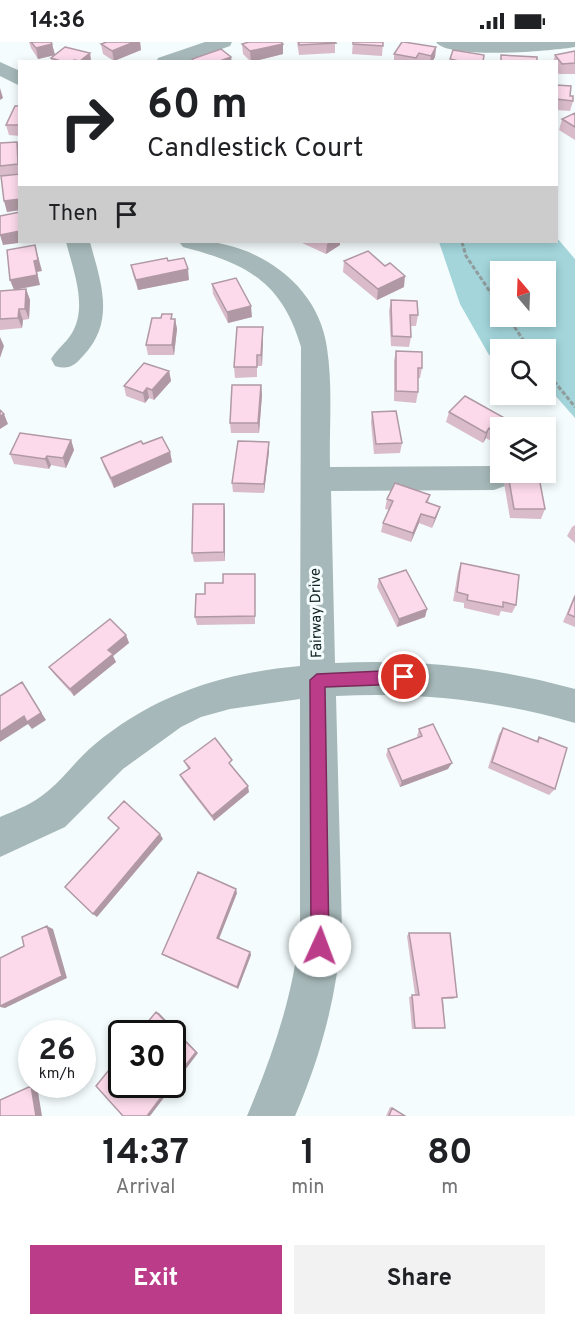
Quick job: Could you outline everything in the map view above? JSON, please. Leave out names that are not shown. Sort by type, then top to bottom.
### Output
[{"type":"street","points":[[171,60],[224,42]]},
{"type":"street","points":[[445,42],[509,49],[573,42]]},
{"type":"street","points":[[0,68],[18,79]]},
{"type":"street","points":[[65,359],[86,335],[93,313],[80,243]]},
{"type":"street","name":"Fairway Drive","points":[[200,243],[237,247],[272,274],[290,292],[310,328],[314,347],[321,930],[319,962],[309,1018],[290,1076],[271,1116]]},
{"type":"street","points":[[315,479],[490,478]]},
{"type":"street","points":[[0,837],[56,810],[127,743],[171,714],[209,698],[240,689],[317,680],[384,676],[444,678],[493,684],[575,706]]},
{"type":"path","points":[[462,243],[466,256],[490,292]]},
{"type":"path","points":[[556,383],[575,407]]},
{"type":"shaded area","points":[[558,239],[575,259],[575,418],[556,396],[556,339],[490,339],[489,355],[460,304],[439,243],[558,243]]},
{"type":"building","points":[[31,42],[51,42],[52,44],[36,48]]},
{"type":"building","points":[[134,42],[112,51],[101,44]]},
{"type":"building","points":[[281,42],[283,44],[250,51],[242,44]]},
{"type":"building","points":[[299,42],[335,42],[336,43],[299,45]]},
{"type":"building","points":[[353,42],[383,42],[383,46],[353,44]]},
{"type":"building","points":[[402,42],[436,47],[431,56],[419,53],[416,58],[394,54]]},
{"type":"building","points":[[65,47],[90,53],[81,60],[51,58]]},
{"type":"building","points":[[221,49],[231,57],[223,60],[192,59]]},
{"type":"building","points":[[453,50],[484,55],[483,60],[450,59]]},
{"type":"building","points":[[575,51],[575,63],[562,64],[555,55]]},
{"type":"building","points":[[501,55],[537,57],[537,60],[501,60]]},
{"type":"building","points":[[558,85],[571,86],[570,96],[573,96],[573,101],[558,99]]},
{"type":"building","points":[[15,106],[18,106],[18,125],[6,125]]},
{"type":"building","points":[[575,113],[575,127],[562,119]]},
{"type":"building","points":[[17,142],[18,164],[0,166],[0,143]]},
{"type":"building","points":[[18,174],[18,199],[4,201],[1,176]]},
{"type":"building","points":[[18,212],[18,231],[0,235],[0,216]]},
{"type":"building","points":[[35,245],[38,260],[34,261],[37,275],[10,280],[7,250]]},
{"type":"building","points":[[368,251],[385,266],[390,263],[405,276],[378,289],[344,261]]},
{"type":"building","points":[[167,258],[168,261],[184,258],[188,269],[136,280],[131,265]]},
{"type":"building","points":[[236,278],[251,306],[227,312],[212,284]]},
{"type":"building","points":[[26,289],[25,309],[19,309],[18,318],[0,319],[0,291]]},
{"type":"building","points":[[391,300],[417,301],[418,315],[410,315],[411,337],[392,336]]},
{"type":"building","points":[[162,314],[172,314],[171,319],[175,319],[172,345],[146,345],[152,318],[161,318]]},
{"type":"building","points":[[237,327],[263,327],[261,355],[257,355],[257,367],[234,367]]},
{"type":"building","points":[[396,351],[422,352],[422,368],[418,368],[418,392],[396,391]]},
{"type":"building","points":[[144,363],[169,371],[152,390],[147,388],[143,393],[124,386]]},
{"type":"building","points":[[232,385],[261,385],[258,423],[230,423]]},
{"type":"building","points":[[465,396],[503,417],[490,417],[490,429],[486,433],[449,412]]},
{"type":"building","points":[[396,411],[402,443],[376,444],[372,412]]},
{"type":"building","points":[[20,433],[71,440],[63,458],[47,456],[45,459],[10,454]]},
{"type":"building","points":[[162,437],[170,452],[111,478],[101,458],[141,441],[143,444]]},
{"type":"building","points":[[238,441],[269,442],[264,484],[232,483]]},
{"type":"building","points":[[395,483],[430,495],[426,502],[440,507],[435,518],[421,514],[413,533],[383,523],[393,501],[387,499]]},
{"type":"building","points":[[510,483],[540,483],[545,509],[514,509]]},
{"type":"building","points":[[193,504],[224,504],[224,552],[192,553]]},
{"type":"building","points":[[461,563],[519,575],[516,605],[503,602],[503,607],[467,600],[468,595],[457,592]]},
{"type":"building","points":[[406,570],[427,609],[399,619],[379,579]]},
{"type":"building","points":[[223,574],[255,574],[255,616],[195,617],[196,594],[205,594],[205,583],[223,583]]},
{"type":"building","points":[[575,596],[575,617],[568,614]]},
{"type":"building","points":[[110,619],[126,635],[108,650],[113,654],[70,689],[49,667]]},
{"type":"building","points":[[22,682],[41,713],[27,722],[24,716],[0,732],[0,696]]},
{"type":"building","points":[[433,724],[452,763],[402,781],[388,749],[422,736],[419,729]]},
{"type":"building","points":[[503,728],[538,742],[539,737],[567,748],[555,789],[492,762]]},
{"type":"building","points":[[215,738],[232,760],[229,763],[248,786],[212,816],[180,775],[190,768],[184,761]]},
{"type":"building","points":[[124,801],[160,834],[93,914],[65,887],[119,828],[108,818]]},
{"type":"building","points":[[198,872],[236,889],[217,938],[250,952],[237,987],[162,954]]},
{"type":"building","points":[[47,926],[62,976],[0,1006],[0,958],[24,946],[22,937]]},
{"type":"building","points":[[409,933],[450,933],[457,997],[442,998],[445,1028],[415,1028],[412,995],[419,995]]},
{"type":"building","points":[[156,1012],[164,1020],[149,1020]]},
{"type":"building","points":[[186,1042],[196,1052],[186,1065]]},
{"type":"building","points":[[108,1071],[108,1098],[160,1098],[147,1116],[123,1116],[96,1086]]},
{"type":"building","points":[[18,1092],[18,1098],[33,1098],[36,1116],[0,1116],[0,1100]]},
{"type":"building","points":[[392,1108],[405,1116],[389,1116]]},
{"type":"route","points":[[320,946],[317,680],[404,677]]}]
